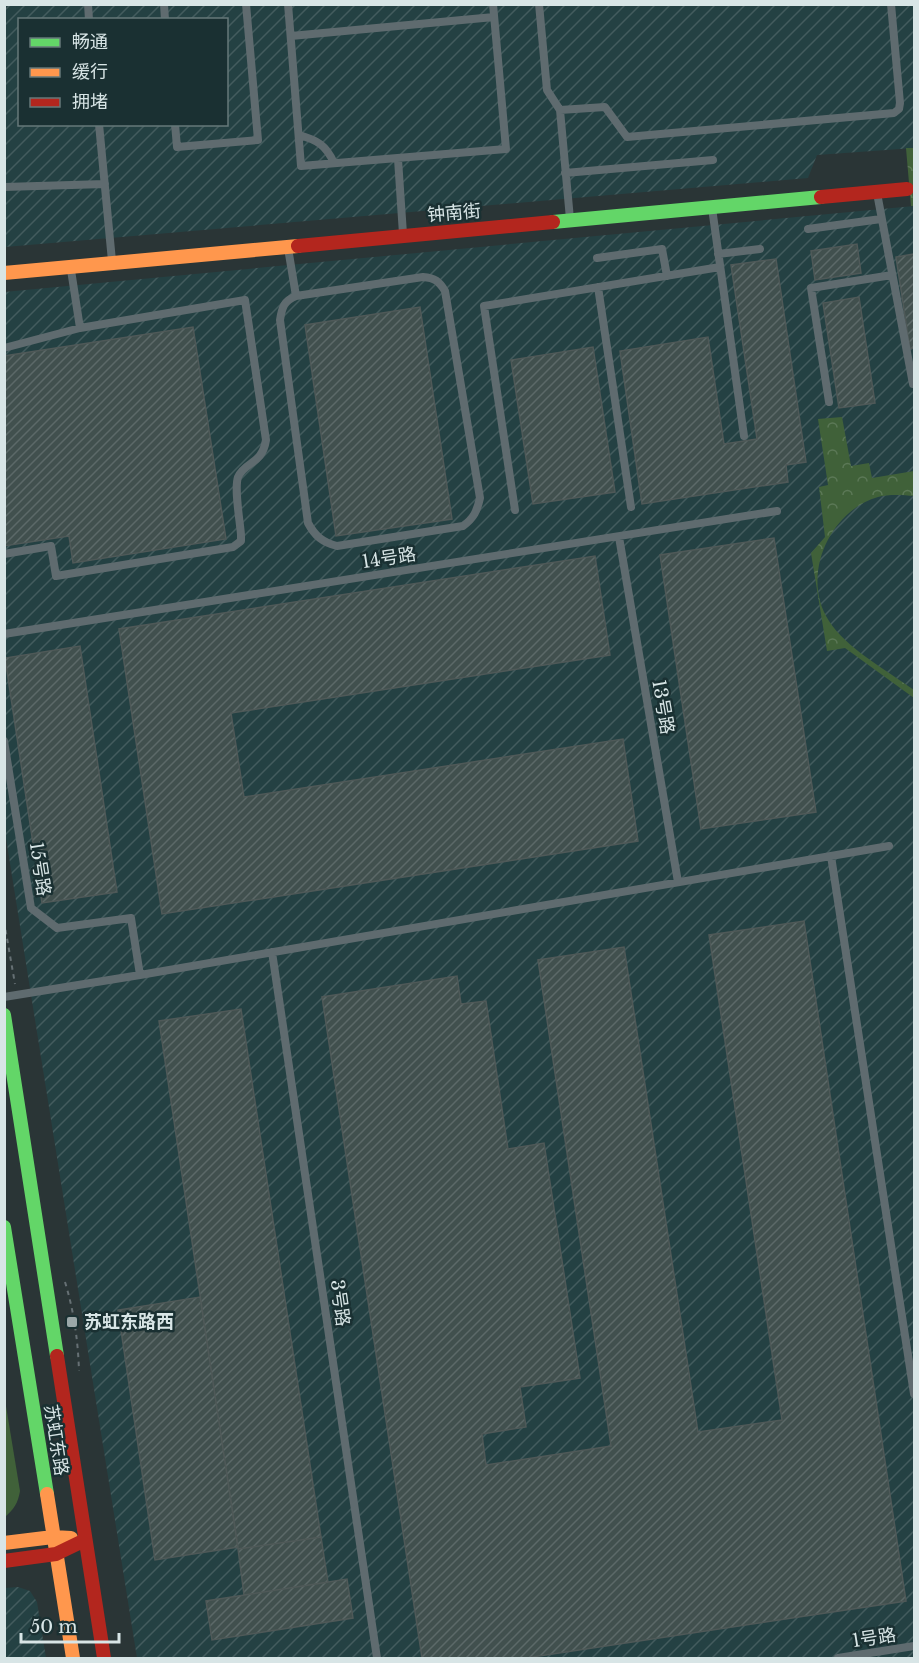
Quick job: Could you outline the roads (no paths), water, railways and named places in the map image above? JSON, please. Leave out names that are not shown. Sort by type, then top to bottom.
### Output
[{"type":"main road","name":"钟南街","points":[[4,273],[907,189]]},
{"type":"main road","points":[[4,1015],[104,1659]]},
{"type":"main road","name":"苏虹东路","points":[[4,1227],[14,1309],[73,1659]]},
{"type":"main road","points":[[4,1543],[53,1537],[85,1540]]},
{"type":"main road","points":[[4,1561],[56,1554],[85,1540]]},
{"type":"lane","points":[[175,126],[177,147],[258,140],[246,4]]},
{"type":"lane","points":[[288,4],[301,166],[506,149],[493,4]]},
{"type":"lane","points":[[539,4],[547,90],[560,110],[570,220]]},
{"type":"lane","points":[[560,110],[605,108],[627,137],[894,113],[899,109],[900,103],[891,4]]},
{"type":"lane","points":[[291,36],[494,17]]},
{"type":"lane","points":[[99,126],[112,263]]},
{"type":"lane","points":[[299,135],[321,143],[329,151],[334,164]]},
{"type":"lane","points":[[398,159],[403,236]]},
{"type":"lane","points":[[566,172],[714,160]]},
{"type":"lane","points":[[4,187],[105,184]]},
{"type":"lane","points":[[877,191],[913,384]]},
{"type":"lane","points":[[712,207],[744,436]]},
{"type":"lane","points":[[808,229],[881,219]]},
{"type":"lane","points":[[287,246],[296,296]]},
{"type":"lane","points":[[597,258],[662,249],[667,276]]},
{"type":"lane","points":[[718,254],[760,249]]},
{"type":"lane","points":[[71,267],[80,328]]},
{"type":"lane","points":[[515,510],[484,306],[720,267]]},
{"type":"lane","points":[[829,402],[812,288],[892,275]]},
{"type":"lane","points":[[423,277],[433,278],[440,282],[445,291],[480,498],[472,520],[463,526],[337,546],[325,543],[314,534],[308,523],[280,320],[282,308],[287,299],[296,296],[423,277]]},
{"type":"lane","points":[[598,287],[631,507]]},
{"type":"lane","points":[[4,348],[80,328],[245,300],[266,440],[264,451],[258,459],[242,471],[237,479],[240,541],[233,547],[56,576],[51,546],[4,554]]},
{"type":"lane","name":"14号路","points":[[4,634],[777,512]]},
{"type":"lane","name":"13号路","points":[[619,537],[678,882]]},
{"type":"lane","name":"15号路","points":[[4,741],[31,908],[57,928],[131,918],[140,975]]},
{"type":"lane","points":[[4,997],[889,846]]},
{"type":"lane","points":[[831,856],[915,1394]]},
{"type":"lane","name":"3号路","points":[[272,952],[377,1659]]},
{"type":"lane","name":"1号路","points":[[838,1659],[915,1646]]},
{"type":"place","name":"苏虹东路西","points":[[72,1322]]}]
